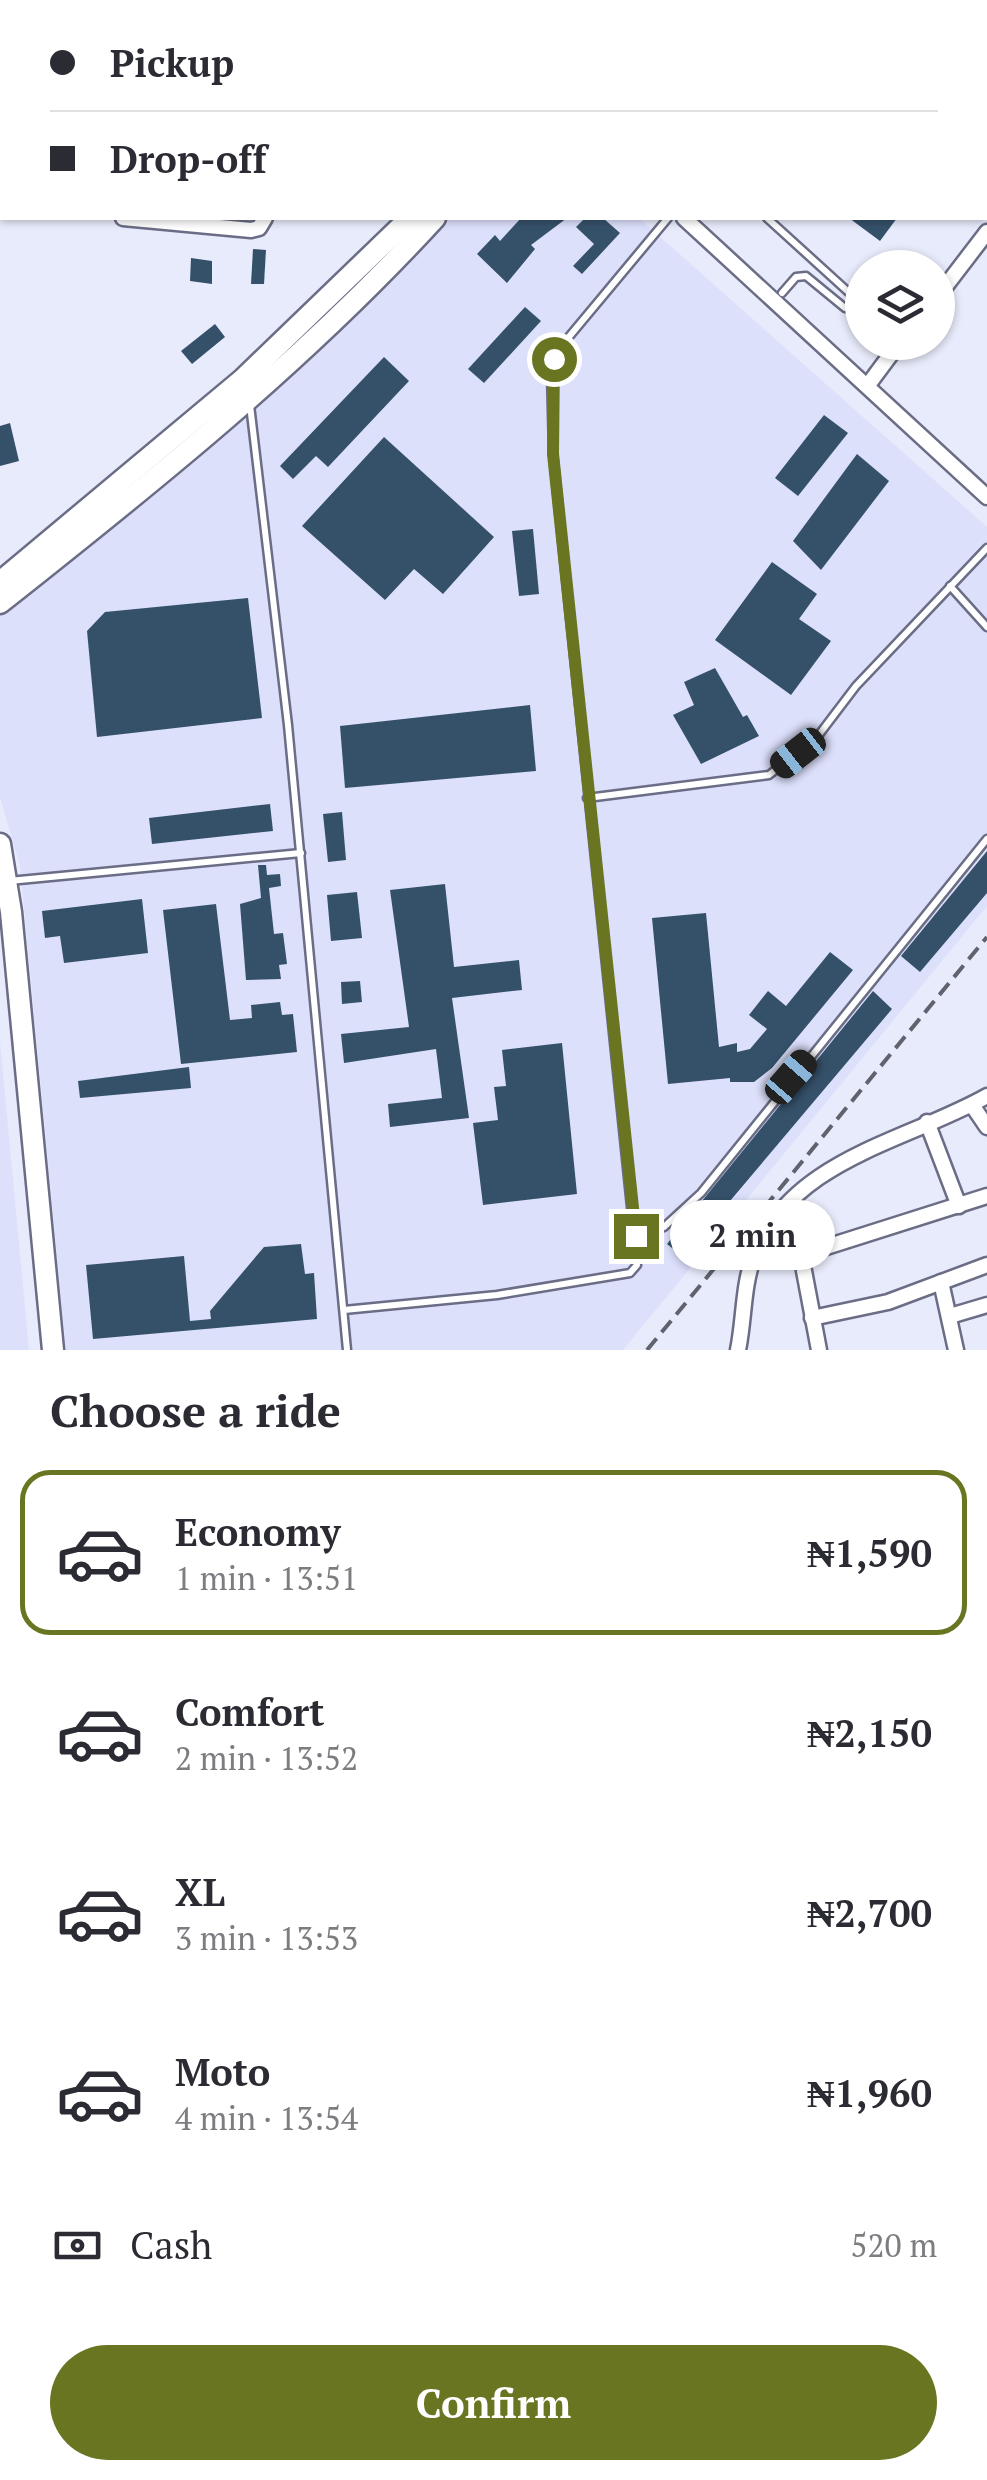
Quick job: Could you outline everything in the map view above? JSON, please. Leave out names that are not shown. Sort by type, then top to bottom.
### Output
[{"type":"main road","points":[[0,582],[243,379],[408,220]]},
{"type":"main road","points":[[0,604],[248,399],[347,308],[433,220]]},
{"type":"main road","points":[[0,844],[7,882],[53,1350]]},
{"type":"street","points":[[145,220],[251,230],[259,228],[264,220]]},
{"type":"street","points":[[686,220],[987,484]]},
{"type":"street","points":[[701,220],[782,293],[987,497]]},
{"type":"street","points":[[955,275],[985,239]]},
{"type":"street","points":[[871,381],[887,360]]},
{"type":"street","points":[[738,1350],[751,1262],[778,1216],[840,1164],[987,1096]]},
{"type":"street","points":[[972,1104],[987,1127]]},
{"type":"street","points":[[927,1122],[959,1206]]},
{"type":"street","points":[[800,1255],[987,1196]]},
{"type":"street","points":[[778,1216],[800,1255],[820,1350]]},
{"type":"street","points":[[812,1318],[868,1308],[987,1265]]},
{"type":"street","points":[[941,1282],[956,1350]]},
{"type":"street","points":[[950,1316],[987,1305]]},
{"type":"lane","points":[[344,1310],[612,1278],[636,1268],[636,1236],[553,454],[551,372],[562,341],[666,220]]},
{"type":"lane","points":[[769,220],[855,298],[854,304],[845,308],[806,276],[796,277],[782,293]]},
{"type":"lane","points":[[248,399],[260,463],[301,853],[347,1350]]},
{"type":"lane","points":[[587,798],[769,775],[818,736],[856,686],[987,548]]},
{"type":"lane","points":[[950,586],[987,627]]},
{"type":"lane","points":[[636,1236],[664,1227],[700,1193],[987,839]]},
{"type":"lane","points":[[7,882],[301,853]]},
{"type":"shaded area","points":[[417,220],[641,220],[987,527],[987,906],[623,1350],[66,1350],[20,866],[0,797],[0,601]]},
{"type":"shaded area","points":[[0,1042],[29,1350],[0,1350]]},
{"type":"building","points":[[519,220],[564,220],[531,245],[535,249],[507,283],[477,254],[495,235],[500,241]]},
{"type":"building","points":[[583,220],[605,220],[620,233],[582,274],[573,266],[594,244],[576,227]]},
{"type":"building","points":[[852,220],[896,220],[880,241]]},
{"type":"building","points":[[253,249],[266,250],[264,284],[251,284]]},
{"type":"building","points":[[191,258],[212,261],[212,284],[190,281]]},
{"type":"building","points":[[525,307],[541,321],[484,383],[468,369]]},
{"type":"building","points":[[215,324],[225,337],[192,364],[181,351]]},
{"type":"building","points":[[384,357],[409,381],[328,467],[316,456],[293,479],[280,466]]},
{"type":"building","points":[[824,415],[848,433],[798,496],[775,478]]},
{"type":"building","points":[[10,423],[19,461],[0,466],[0,426]]},
{"type":"building","points":[[384,437],[494,537],[443,594],[414,569],[385,600],[302,526]]},
{"type":"building","points":[[857,454],[889,481],[821,570],[793,541]]},
{"type":"building","points":[[533,529],[539,594],[519,596],[512,531]]},
{"type":"building","points":[[772,562],[817,594],[799,619],[831,641],[791,695],[715,640]]},
{"type":"building","points":[[248,598],[262,718],[97,737],[87,631],[105,612]]},
{"type":"building","points":[[715,668],[743,717],[747,715],[759,736],[701,764],[673,715],[694,705],[684,682]]},
{"type":"building","points":[[530,705],[536,771],[345,788],[340,726]]},
{"type":"building","points":[[270,804],[273,831],[152,844],[149,818]]},
{"type":"building","points":[[342,812],[346,860],[328,862],[323,814]]},
{"type":"building","points":[[987,851],[987,893],[920,972],[901,956]]},
{"type":"building","points":[[258,865],[266,865],[267,875],[280,874],[281,886],[269,888],[274,934],[283,933],[287,964],[279,965],[281,979],[246,980],[240,904],[261,898]]},
{"type":"building","points":[[445,884],[454,967],[519,960],[522,990],[452,998],[469,1118],[390,1127],[388,1104],[442,1098],[436,1049],[344,1063],[341,1034],[409,1027],[390,890]]},
{"type":"building","points":[[357,892],[362,938],[331,941],[327,895]]},
{"type":"building","points":[[142,899],[148,953],[64,963],[60,936],[45,938],[42,911]]},
{"type":"building","points":[[216,904],[230,1020],[252,1018],[251,1005],[280,1002],[282,1015],[293,1014],[297,1052],[181,1064],[163,910]]},
{"type":"building","points":[[706,913],[719,1047],[737,1043],[737,1052],[750,1049],[767,1029],[749,1015],[768,991],[786,1006],[830,952],[853,970],[772,1068],[754,1082],[730,1082],[730,1078],[668,1084],[652,918]]},
{"type":"building","points":[[360,981],[362,1002],[342,1004],[341,982]]},
{"type":"building","points":[[873,991],[892,1009],[719,1214],[722,1216],[687,1260],[667,1244]]},
{"type":"building","points":[[562,1043],[577,1194],[483,1205],[473,1123],[498,1120],[494,1087],[506,1086],[502,1050]]},
{"type":"building","points":[[189,1067],[191,1088],[80,1098],[78,1081]]},
{"type":"building","points":[[301,1244],[305,1274],[314,1273],[317,1319],[93,1339],[86,1265],[184,1256],[190,1321],[211,1319],[210,1311],[264,1247]]},
{"type":"railway","points":[[647,1350],[987,937]]},
{"type":"route","points":[[554,359],[550,397],[553,454],[636,1236]]}]
